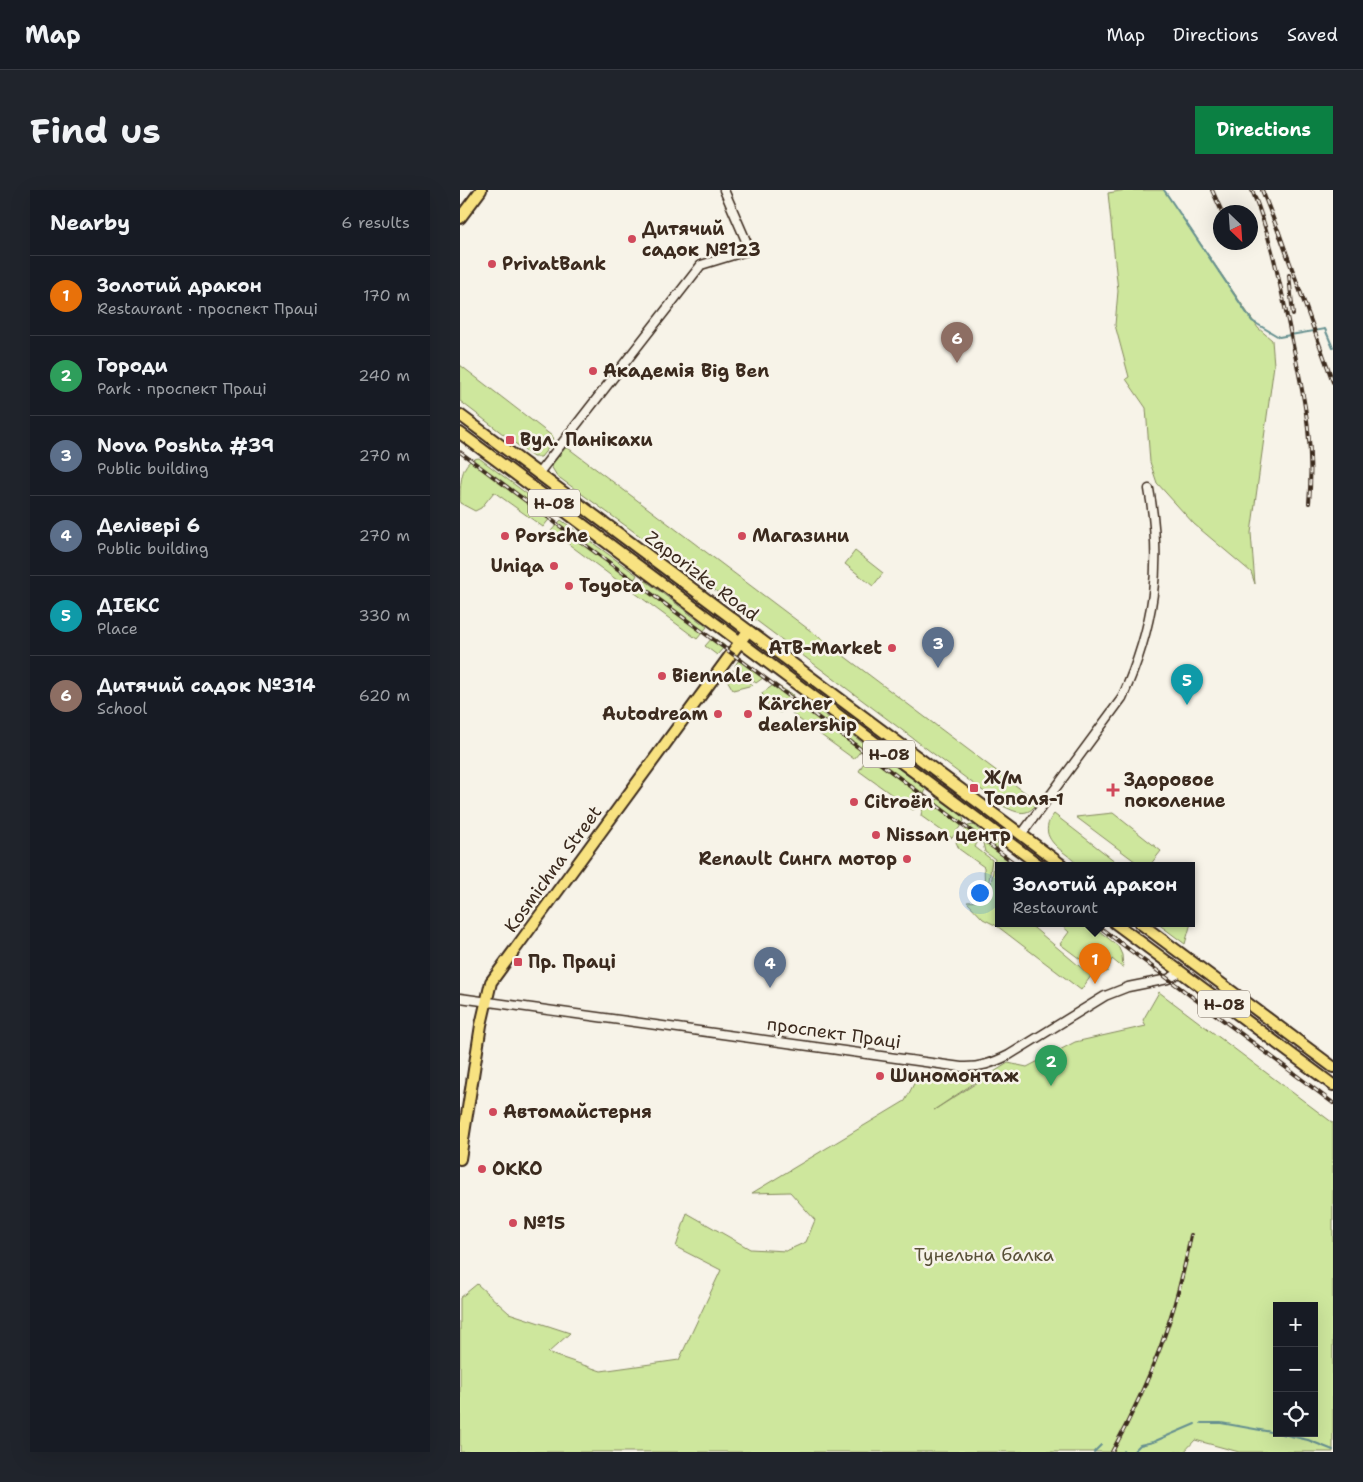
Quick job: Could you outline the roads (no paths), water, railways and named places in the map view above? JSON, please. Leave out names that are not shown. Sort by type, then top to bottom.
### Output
[{"type":"main road","points":[[460,218],[481,190]]},
{"type":"main road","name":"Н-08","points":[[460,415],[538,474]]},
{"type":"main road","name":"Zaporizke Road","points":[[460,433],[1035,862]]},
{"type":"main road","name":"Zaporizke Road","points":[[538,474],[1058,862]]},
{"type":"main road","name":"Kosmichna Street","points":[[460,1159],[488,987],[748,631]]},
{"type":"main road","points":[[1013,846],[1021,835]]},
{"type":"main road","name":"Н-08","points":[[1121,927],[1333,1085]]},
{"type":"main road","name":"Н-08","points":[[1145,927],[1333,1067]]},
{"type":"main road","points":[[1182,972],[1190,960]]},
{"type":"street","points":[[538,474],[701,265],[750,250],[724,190]]},
{"type":"street","points":[[1021,835],[1122,698],[1133,674],[1149,624],[1156,582],[1155,524],[1149,490]]},
{"type":"street","name":"проспект Праці","points":[[460,998],[486,1000],[976,1068],[1009,1055],[1105,996],[1128,987],[1168,979],[1182,972]]},
{"type":"waterway","points":[[1164,190],[1252,321],[1279,337],[1325,329],[1333,348]]},
{"type":"waterway","points":[[1201,1423],[1221,1423],[1273,1432]]},
{"type":"waterway","points":[[1133,1452],[1140,1445],[1153,1442],[1195,1424]]},
{"type":"waterway","points":[[1295,1437],[1333,1450]]},
{"type":"waterway","points":[[1094,1452],[1101,1445]]},
{"type":"railway","points":[[1212,190],[1219,205]]},
{"type":"railway","points":[[1252,190],[1274,257],[1303,393],[1309,435],[1309,503]]},
{"type":"railway","points":[[1262,190],[1280,236]]},
{"type":"railway","points":[[1278,230],[1333,382]]},
{"type":"railway","points":[[1289,275],[1293,315]]},
{"type":"railway","points":[[460,452],[1013,862]]},
{"type":"railway","points":[[1099,927],[1333,1103]]},
{"type":"railway","points":[[1112,1452],[1139,1399],[1170,1320],[1191,1235]]},
{"type":"place","name":"Дитячий садок №123","points":[[632,239]]},
{"type":"place","name":"PrivatBank","points":[[492,264]]},
{"type":"place","name":"Дитячий садок №314","points":[[957,363]]},
{"type":"place","name":"Академія Big Ben","points":[[593,371]]},
{"type":"place","name":"Вул. Панікахи","points":[[510,440]]},
{"type":"place","name":"Porsche","points":[[505,536]]},
{"type":"place","name":"Магазини","points":[[742,536]]},
{"type":"place","name":"Uniqa","points":[[554,566]]},
{"type":"place","name":"Toyota","points":[[569,586]]},
{"type":"place","name":"ATB-Market","points":[[892,648]]},
{"type":"place","name":"Nova Poshta #39","points":[[938,668]]},
{"type":"place","name":"Biennale","points":[[662,676]]},
{"type":"place","name":"ДІЕКС","points":[[1187,705]]},
{"type":"place","name":"Autodream","points":[[718,714]]},
{"type":"place","name":"Kärcher dealership","points":[[748,714]]},
{"type":"place","name":"Ж/м Тополя-1","points":[[974,788]]},
{"type":"place","name":"Здоровое поколение","points":[[1113,790]]},
{"type":"place","name":"Citroën","points":[[854,802]]},
{"type":"place","name":"Nissan центр","points":[[876,835]]},
{"type":"place","name":"Renault Сингл мотор","points":[[907,859]]},
{"type":"place","name":"Пр. Праці","points":[[518,962]]},
{"type":"place","name":"Золотий дракон","points":[[1095,984]]},
{"type":"place","name":"Делівері 6","points":[[770,988]]},
{"type":"place","name":"Шиномонтаж","points":[[880,1076]]},
{"type":"place","name":"Городи","points":[[1051,1086]]},
{"type":"place","name":"Автомайстерня","points":[[493,1112]]},
{"type":"place","name":"OKKO","points":[[482,1169]]},
{"type":"place","name":"№15","points":[[513,1223]]},
{"type":"park label","name":"Тунельна балка","points":[[984,1255]]}]
